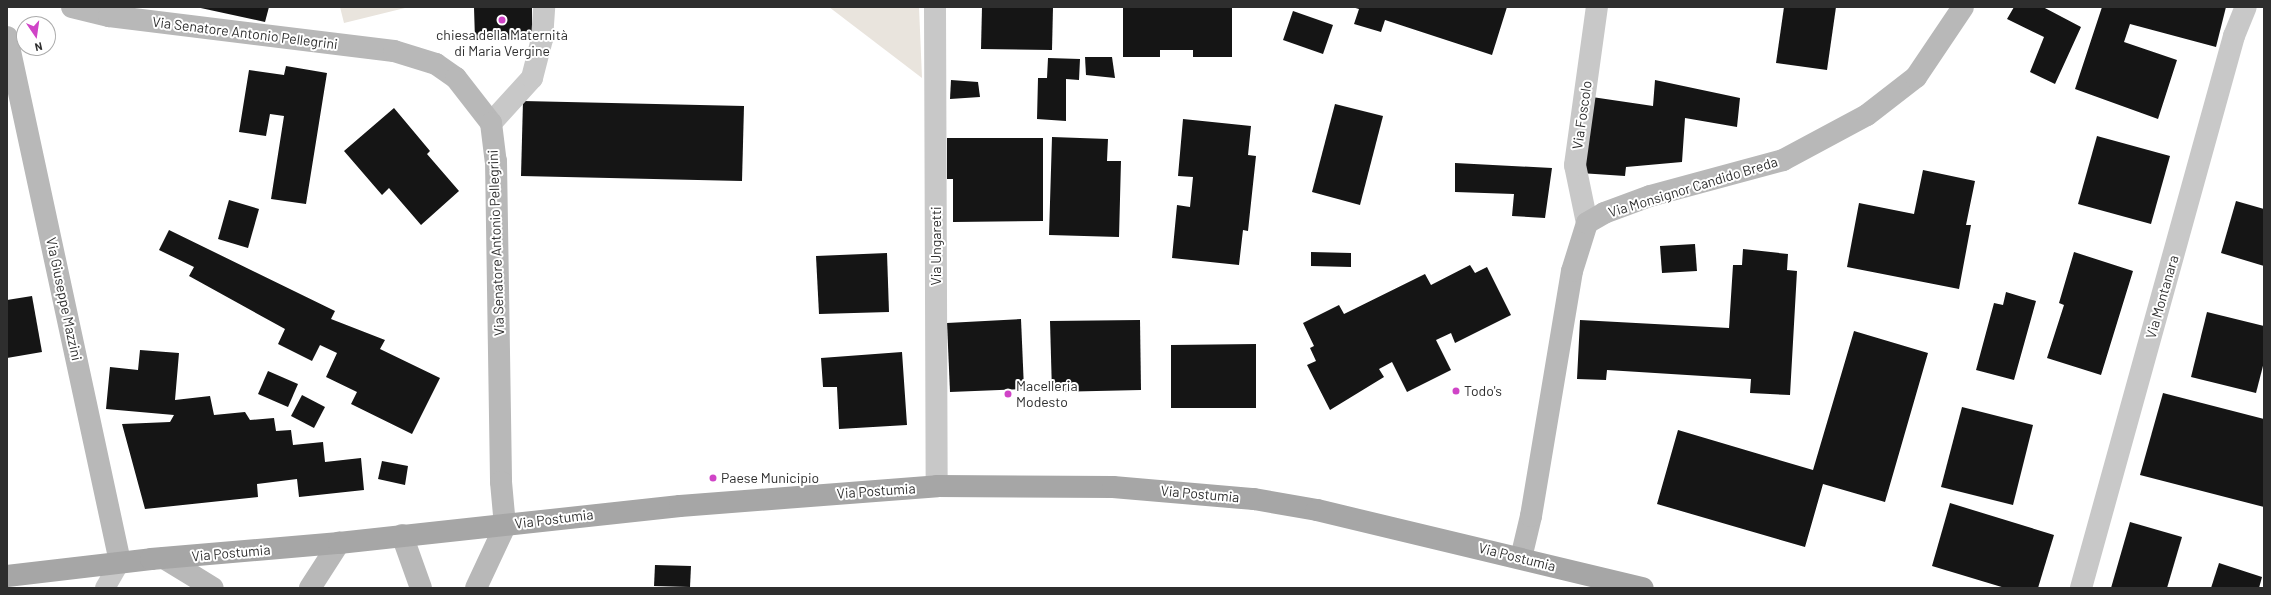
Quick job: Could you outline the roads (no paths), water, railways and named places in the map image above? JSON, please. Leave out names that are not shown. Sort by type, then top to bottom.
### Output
[{"type":"main road","name":"Via Postumia","points":[[7,576],[120,562],[339,543],[680,506],[937,486],[1113,486],[1254,499],[1317,510],[1643,588]]},
{"type":"street","name":"Via Senatore Antonio Pellegrini","points":[[72,7],[109,16],[394,51],[436,64],[456,78],[491,123],[496,161],[501,482],[505,526]]},
{"type":"street","points":[[491,123],[532,78],[542,39],[544,7]]},
{"type":"street","name":"Via Ungaretti","points":[[936,7],[937,486]]},
{"type":"street","name":"Via Foscolo","points":[[1587,223],[1575,165],[1597,7]]},
{"type":"street","name":"Via Monsignor Candido Breda","points":[[1587,223],[1604,213],[1650,196],[1784,160],[1867,115],[1916,77],[1963,7]]},
{"type":"street","name":"Via Montanara","points":[[2081,588],[2232,44],[2246,7]]},
{"type":"street","name":"Via Giuseppe Mazzini","points":[[7,36],[120,562]]},
{"type":"street","points":[[1521,558],[1531,516],[1572,272],[1587,223]]},
{"type":"street","points":[[476,588],[505,526]]},
{"type":"street","points":[[402,535],[421,588]]},
{"type":"street","points":[[310,588],[339,543]]},
{"type":"street","points":[[164,558],[212,588]]},
{"type":"lane","points":[[105,588],[120,562]]},
{"type":"place","name":"chiesa della Maternità di Maria Vergine","points":[[502,20]]},
{"type":"place","name":"Todo's","points":[[1456,391]]},
{"type":"place","name":"Macelleria Modesto","points":[[1008,394]]},
{"type":"place","name":"Paese Municipio","points":[[713,478]]}]
